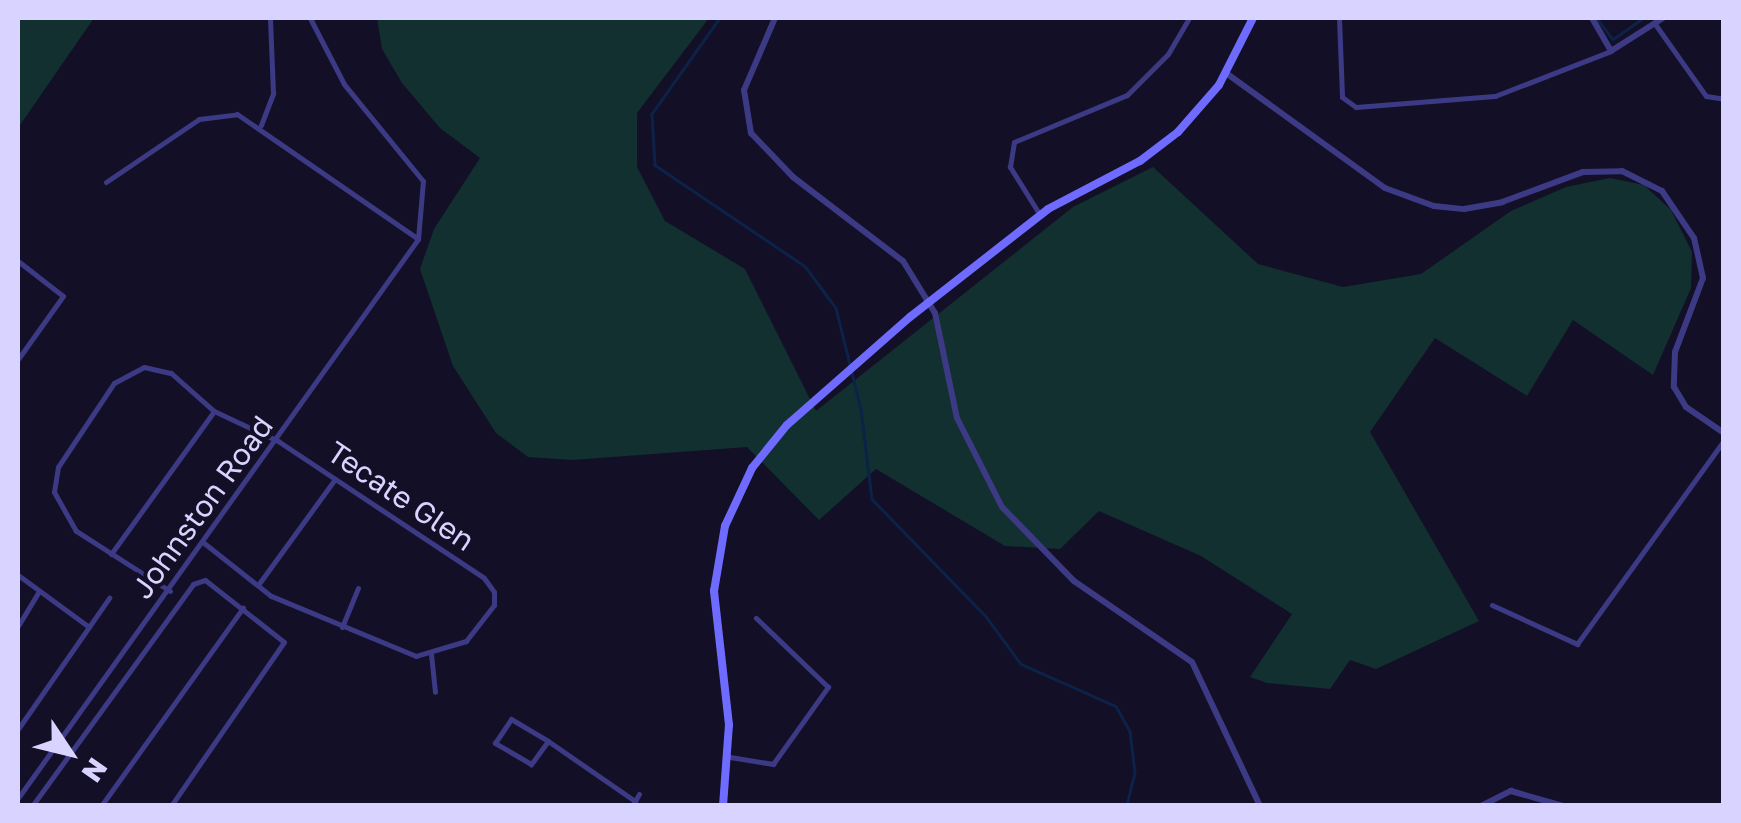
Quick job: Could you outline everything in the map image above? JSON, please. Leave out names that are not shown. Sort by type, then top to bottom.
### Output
[{"type":"main road","points":[[724,806],[730,757],[714,591],[725,526],[770,444],[910,318],[1040,216],[1169,140],[1226,73],[1253,18]]},
{"type":"street","points":[[260,125],[274,93],[270,18]]},
{"type":"street","points":[[310,18],[344,84],[423,181],[418,238]]},
{"type":"street","points":[[775,18],[747,78],[746,124],[793,177],[903,261],[930,302],[957,418],[1002,506],[1074,581],[1192,662],[1260,806]]},
{"type":"street","points":[[1040,216],[1010,168],[1014,142],[1127,95],[1168,54],[1189,18]]},
{"type":"street","points":[[1339,18],[1342,97],[1356,107],[1494,96],[1611,50],[1653,20],[1663,18]]},
{"type":"street","points":[[1592,18],[1611,50]]},
{"type":"street","points":[[1653,20],[1713,100],[1724,99]]},
{"type":"street","points":[[1226,73],[1409,199],[1464,209],[1583,172],[1622,170],[1662,191],[1694,238],[1703,278],[1675,352],[1674,386],[1686,407],[1724,437],[1577,644],[1492,604]]},
{"type":"street","points":[[106,182],[209,115],[236,114],[260,125],[418,238]]},
{"type":"street","name":"Johnston Road","points":[[18,798],[278,441],[418,238]]},
{"type":"street","points":[[18,260],[63,296],[18,359]]},
{"type":"street","name":"Tecate Glen","points":[[111,554],[76,531],[58,508],[58,467],[127,372],[160,369],[214,411],[278,441],[484,578],[494,592],[491,613],[476,633],[431,654]]},
{"type":"street","points":[[170,590],[111,554],[214,411]]},
{"type":"street","points":[[258,585],[334,479]]},
{"type":"street","points":[[204,543],[258,585],[342,627],[402,652],[431,654],[435,692]]},
{"type":"street","points":[[18,575],[89,627]]},
{"type":"street","name":"Johnston Road","points":[[32,806],[193,584],[205,580],[243,608]]},
{"type":"street","points":[[342,627],[358,588]]},
{"type":"street","points":[[18,626],[39,591]]},
{"type":"street","points":[[18,729],[109,598]]},
{"type":"street","points":[[101,806],[243,608],[281,636],[282,650],[170,806]]},
{"type":"street","points":[[730,757],[773,764],[828,687],[756,618]]},
{"type":"street","points":[[548,741],[526,766],[495,742],[510,719],[548,741],[635,800]]},
{"type":"street","points":[[1481,806],[1511,791],[1563,806]]},
{"type":"green space","points":[[18,18],[94,18],[18,128]]},
{"type":"green space","points":[[377,18],[709,18],[637,113],[637,167],[665,221],[745,269],[816,411],[1073,207],[1153,167],[1258,264],[1343,287],[1421,274],[1511,211],[1566,187],[1610,178],[1644,185],[1671,210],[1692,252],[1691,288],[1653,375],[1573,320],[1527,396],[1435,338],[1370,432],[1479,621],[1376,669],[1350,660],[1330,689],[1267,683],[1250,677],[1292,614],[1201,556],[1099,511],[1060,549],[1005,546],[876,469],[819,520],[747,447],[572,460],[528,457],[496,433],[453,366],[420,269],[434,229],[480,158],[440,128],[402,83],[382,49]]},
{"type":"waterway","points":[[720,18],[652,114],[655,165],[805,266],[836,308],[861,409],[872,499],[985,615],[1021,664],[1116,706],[1130,731],[1135,773],[1127,806]]},
{"type":"waterway","points":[[1597,18],[1613,39],[1643,18]]}]
